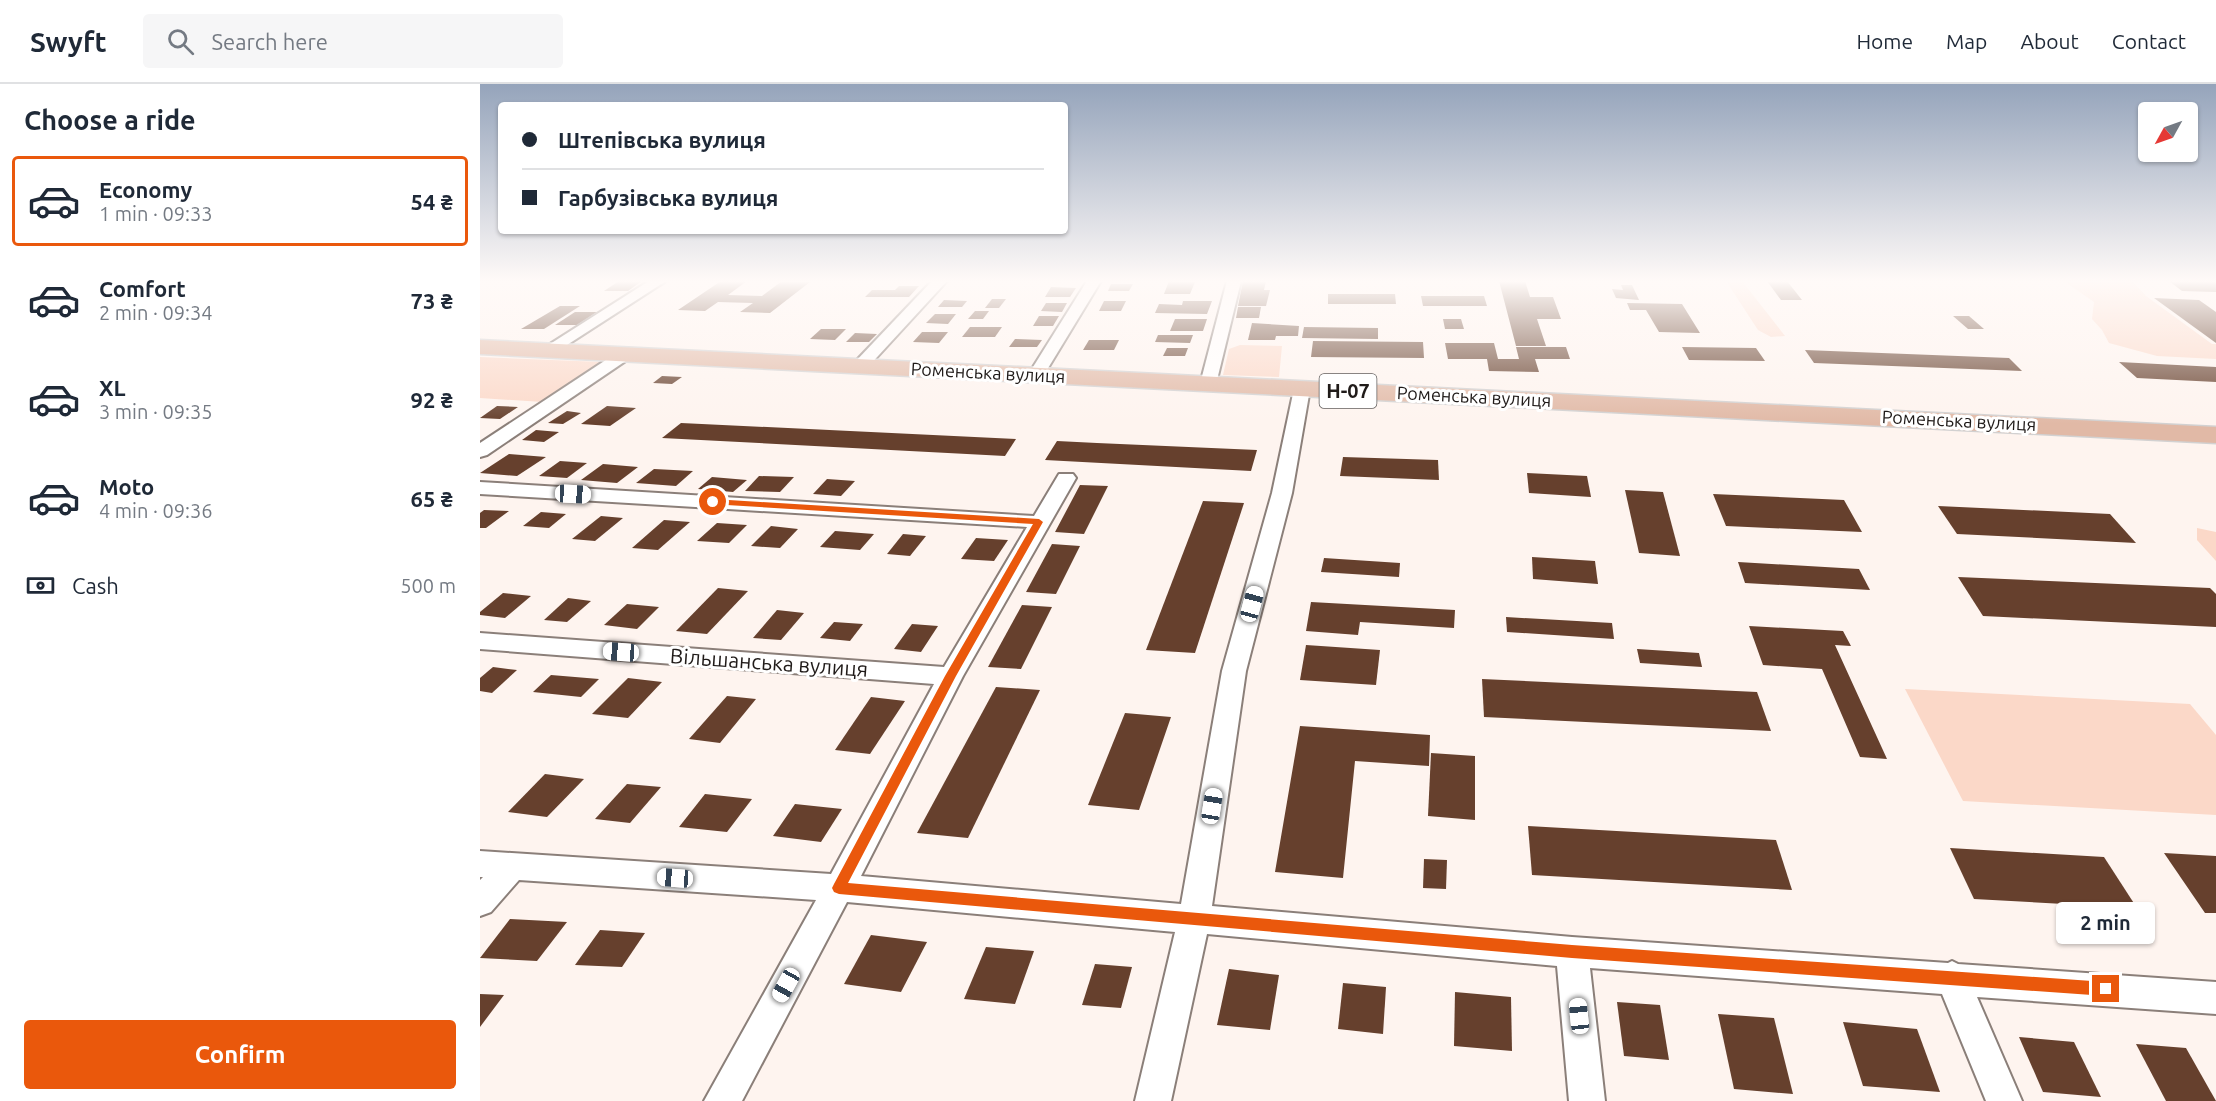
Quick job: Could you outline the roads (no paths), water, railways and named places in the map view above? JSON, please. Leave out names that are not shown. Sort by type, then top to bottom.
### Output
[{"type":"main road","name":"Роменська вулиця","points":[[480,347],[2216,435]]},
{"type":"street","points":[[547,351],[583,328]]},
{"type":"street","points":[[861,365],[895,328]]},
{"type":"street","points":[[1036,375],[1065,328]]},
{"type":"street","points":[[1208,384],[1222,328]]},
{"type":"street","points":[[480,451],[624,355]]},
{"type":"street","points":[[1153,1101],[1194,919],[1234,671],[1282,493],[1302,389]]},
{"type":"street","points":[[722,1101],[839,888],[951,676],[1066,478]]},
{"type":"street","points":[[480,488],[1039,522]]},
{"type":"street","name":"Вільшанська вулиця","points":[[480,641],[951,676]]},
{"type":"street","points":[[480,902],[495,865],[839,888],[1572,952],[1952,977],[2216,998]]},
{"type":"street","points":[[1572,952],[1587,1101]]},
{"type":"street","points":[[1952,977],[2004,1101]]}]
